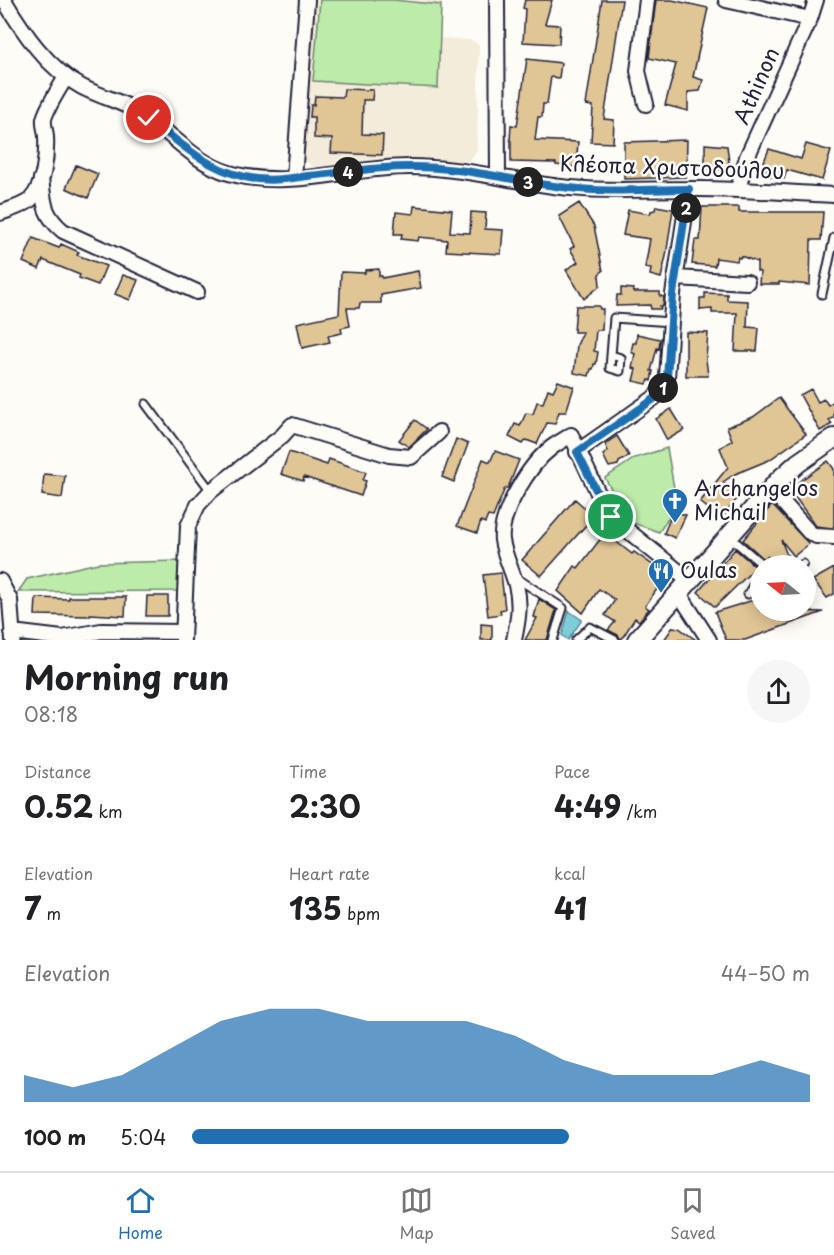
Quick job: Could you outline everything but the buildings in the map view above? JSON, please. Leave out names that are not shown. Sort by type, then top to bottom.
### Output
[{"type":"main road","points":[[637,640],[771,489],[798,463],[834,438]]},
{"type":"street","name":"Κλέοπα Χριστοδούλου","points":[[4,0],[27,35],[66,77],[83,87],[135,109],[210,165],[248,178],[272,180],[408,167],[434,168],[596,190],[738,189],[834,195]]},
{"type":"street","points":[[294,178],[307,0]]},
{"type":"street","points":[[497,0],[498,177]]},
{"type":"street","points":[[646,104],[638,71],[647,0]]},
{"type":"street","points":[[726,0],[810,19]]},
{"type":"street","name":"Athinon","points":[[738,189],[747,157],[810,19],[816,0]]},
{"type":"street","points":[[66,77],[44,120],[46,135],[41,178],[45,210],[50,220],[63,231],[196,291]]},
{"type":"street","points":[[0,213],[17,208],[31,198],[41,178]]},
{"type":"street","points":[[577,452],[654,399],[660,393],[667,377],[675,278],[689,189]]},
{"type":"street","points":[[675,278],[747,282]]},
{"type":"street","points":[[0,580],[10,600],[13,636],[62,638],[101,631],[183,636],[188,526],[198,505],[211,491],[282,436],[292,425],[389,455],[411,457],[439,432]]},
{"type":"street","points":[[514,640],[519,615],[519,600],[502,534],[508,510],[515,495],[538,461],[551,448],[571,435],[606,510],[684,586],[709,640]]},
{"type":"street","points":[[771,489],[809,532],[816,536],[834,537]]},
{"type":"lane","points":[[822,294],[834,238]]},
{"type":"lane","points":[[611,355],[614,318],[671,322]]},
{"type":"lane","points":[[146,404],[211,491]]},
{"type":"lane","points":[[729,536],[751,555]]},
{"type":"lane","points":[[513,576],[563,608],[553,640]]},
{"type":"lane","points":[[576,640],[590,627],[615,640]]},
{"type":"shaded area","points":[[313,0],[442,0],[441,38],[471,40],[479,45],[477,151],[469,161],[312,167],[300,155]]},
{"type":"green space","points":[[320,0],[394,0],[441,5],[438,88],[313,81]]},
{"type":"green space","points":[[667,448],[677,505],[659,532],[630,522],[605,478],[635,458]]},
{"type":"green space","points":[[180,561],[178,591],[18,592],[27,579],[98,563]]},
{"type":"water","points":[[569,611],[582,620],[568,640],[562,635]]},
{"type":"place","name":"Archangelos Michail","points":[[675,524]]},
{"type":"place","name":"Oulas","points":[[661,594]]},
{"type":"route","points":[[149,118],[194,155],[210,165],[248,178],[272,180],[408,167],[434,168],[570,188],[689,189],[673,294],[667,377],[664,386],[654,399],[577,452],[611,517]]}]
